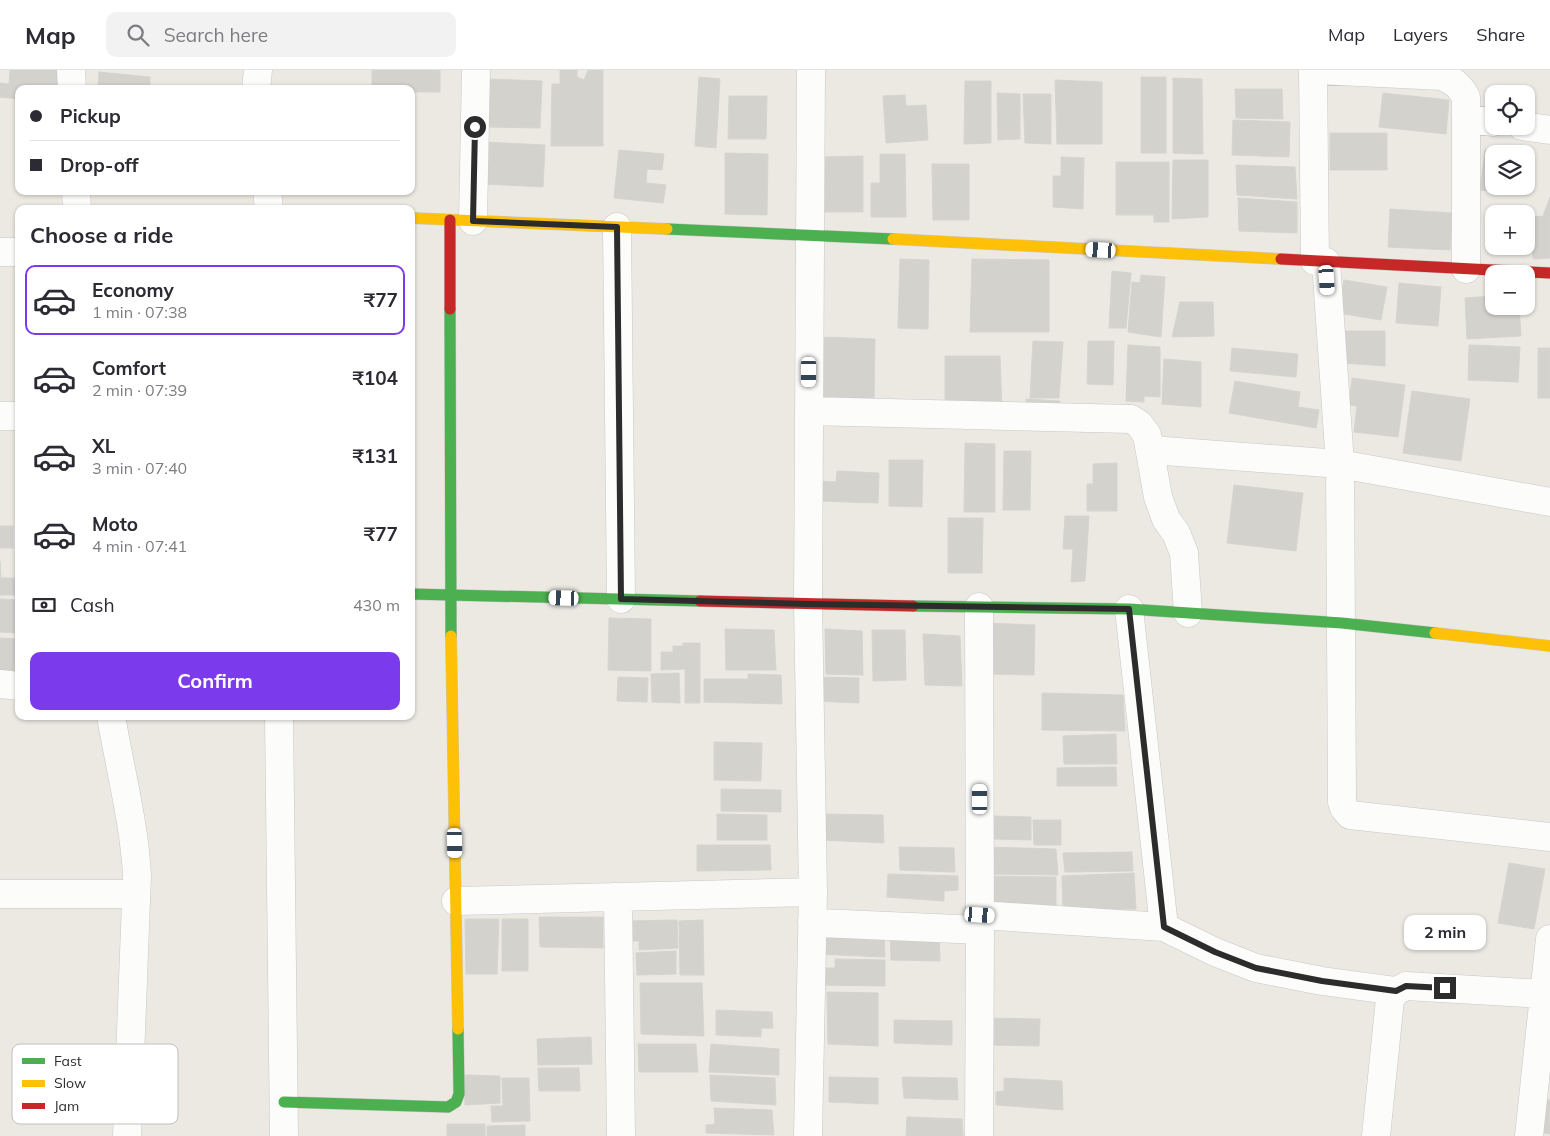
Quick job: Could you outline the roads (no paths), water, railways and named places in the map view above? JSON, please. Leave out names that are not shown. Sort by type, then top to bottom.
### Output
[{"type":"street","points":[[71,70],[72,85]]},
{"type":"street","points":[[256,85],[258,70]]},
{"type":"street","points":[[284,1102],[448,1107],[456,1102],[459,1094],[450,595],[462,220],[476,70]]},
{"type":"street","points":[[808,1136],[812,921],[808,604],[811,70]]},
{"type":"street","points":[[1313,70],[1320,261],[1340,464],[1342,802],[1350,815],[1550,837]]},
{"type":"street","points":[[1318,70],[1442,76],[1454,80],[1461,88],[1466,97],[1466,269]]},
{"type":"street","points":[[1466,119],[1485,121]]},
{"type":"street","points":[[1535,128],[1550,130]]},
{"type":"street","points":[[415,218],[810,235],[1550,273]]},
{"type":"street","points":[[617,227],[621,599]]},
{"type":"street","points":[[0,252],[15,252]]},
{"type":"street","points":[[809,411],[1130,419],[1139,424],[1147,435],[1151,450],[1340,464],[1550,502]]},
{"type":"street","points":[[0,416],[15,416]]},
{"type":"street","points":[[1147,435],[1158,497],[1166,519],[1176,533],[1184,553],[1188,613]]},
{"type":"street","points":[[415,594],[808,604],[1129,609],[1342,623],[1550,646]]},
{"type":"street","points":[[979,607],[979,1136]]},
{"type":"street","points":[[1129,609],[1164,927]]},
{"type":"street","points":[[0,684],[15,686]]},
{"type":"street","points":[[112,720],[136,850],[130,1044]]},
{"type":"street","points":[[279,720],[284,1136]]},
{"type":"street","points":[[456,901],[812,892]]},
{"type":"street","points":[[0,894],[136,894]]},
{"type":"street","points":[[618,897],[621,1136]]},
{"type":"street","points":[[812,921],[820,923],[980,922],[1164,927],[1215,952],[1256,968],[1322,981],[1396,991]]},
{"type":"street","points":[[1529,1136],[1550,938]]},
{"type":"street","points":[[1376,1136],[1390,999],[1396,991],[1406,986],[1543,994]]}]
